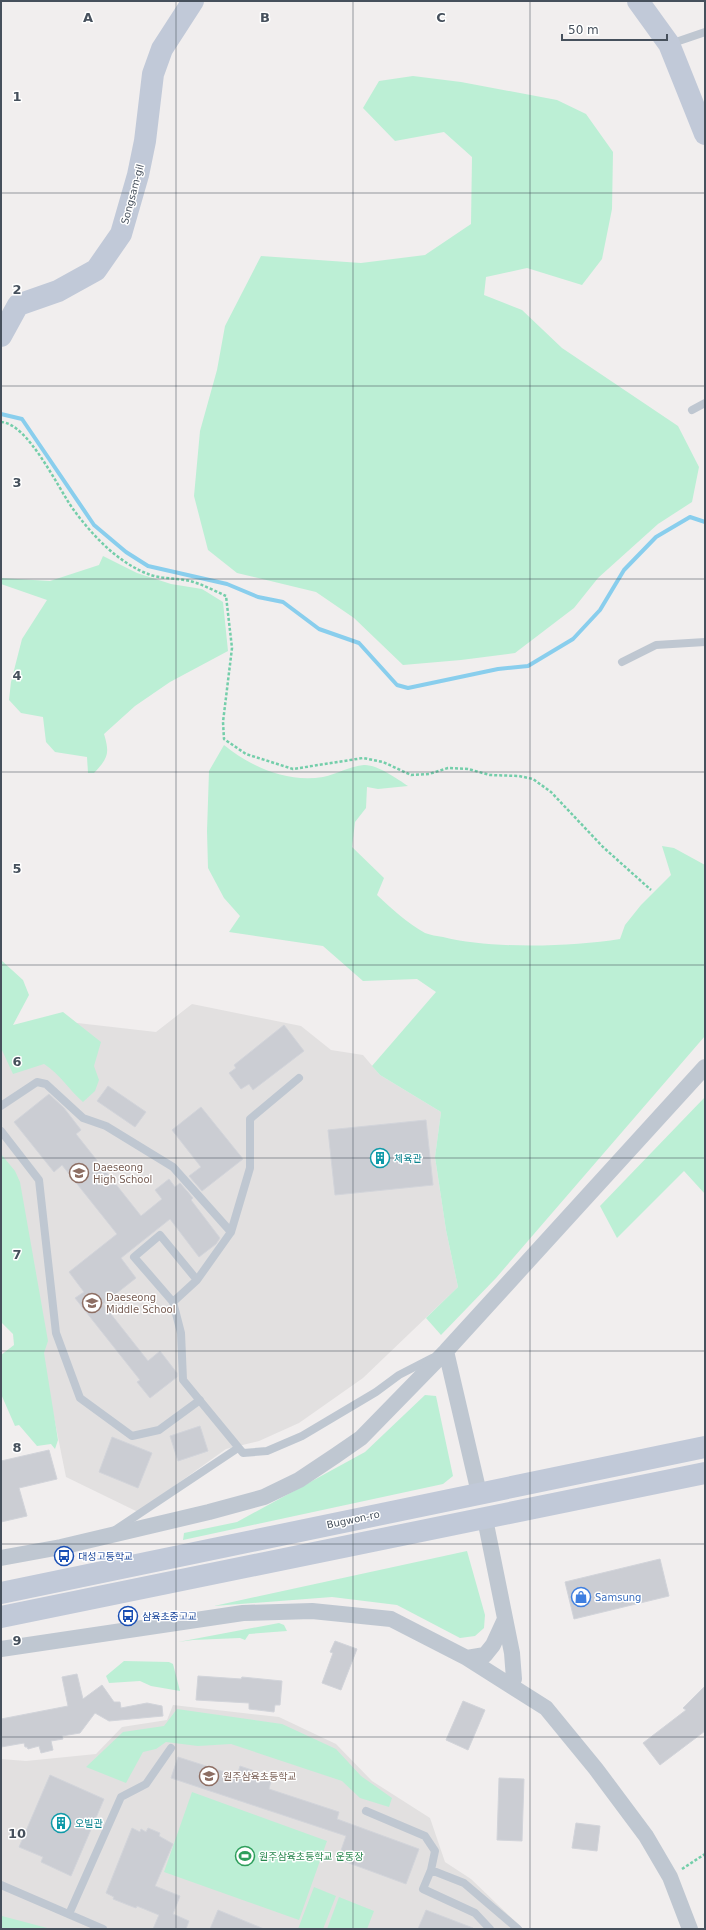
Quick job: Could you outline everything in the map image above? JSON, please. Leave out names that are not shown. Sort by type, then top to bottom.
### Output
[{"type":"street","name":"Songsam-gil","points":[[1,336],[18,305],[58,291],[96,270],[121,234],[138,175],[145,140],[153,74],[162,49],[193,1]]},
{"type":"street","points":[[638,1],[669,44],[705,134]]},
{"type":"street","points":[[1,1558],[60,1547],[209,1512],[264,1497],[299,1480],[361,1438],[446,1352],[705,1067]]},
{"type":"street","points":[[446,1352],[480,1493],[505,1619],[514,1679],[510,1685]]},
{"type":"street","name":"Bugwon-ro","points":[[1,1593],[705,1447]]},
{"type":"street","points":[[1,1618],[705,1473]]},
{"type":"street","points":[[1,1649],[243,1613],[312,1611],[391,1619],[467,1658],[546,1708],[596,1769],[646,1836],[670,1877],[690,1929]]},
{"type":"street","points":[[467,1658],[484,1655],[493,1645],[505,1619]]},
{"type":"lane","points":[[669,44],[705,32]]},
{"type":"lane","points":[[692,410],[705,403]]},
{"type":"lane","points":[[622,662],[656,645],[705,642]]},
{"type":"lane","points":[[173,1302],[197,1280],[231,1232],[250,1168],[250,1120],[299,1078]]},
{"type":"lane","points":[[1,1106],[37,1082],[46,1084],[83,1118],[106,1126],[173,1167],[231,1232]]},
{"type":"lane","points":[[1,1131],[39,1180],[56,1333],[80,1398],[132,1436],[159,1430],[200,1400]]},
{"type":"lane","points":[[197,1280],[160,1235],[134,1257],[173,1302],[181,1333],[184,1380],[243,1453],[268,1450],[302,1436],[376,1392],[399,1374],[446,1352]]},
{"type":"lane","points":[[107,1535],[238,1448]]},
{"type":"lane","points":[[69,1914],[121,1796],[146,1784],[171,1748]]},
{"type":"lane","points":[[366,1811],[425,1836],[435,1851],[431,1870],[423,1889],[475,1913],[490,1929]]},
{"type":"lane","points":[[431,1870],[464,1883],[518,1929]]},
{"type":"lane","points":[[1,1885],[103,1929]]},
{"type":"path","points":[[1,422],[8,422],[26,436],[73,508],[98,539],[123,560],[148,575],[191,581],[226,596],[232,648],[224,722],[224,739],[246,754],[293,769],[363,758],[383,762],[411,775],[429,774],[448,768],[468,769],[490,775],[519,776],[533,780],[551,792],[603,847],[651,890]]},
{"type":"path","points":[[670,1877],[705,1854]]},
{"type":"shaded area","points":[[192,1004],[301,1026],[331,1050],[363,1055],[380,1075],[441,1112],[435,1157],[446,1230],[458,1287],[363,1378],[299,1423],[259,1441],[226,1449],[138,1512],[66,1477],[1,1154],[1,1039],[60,1021],[156,1032]]},
{"type":"shaded area","points":[[173,1705],[279,1717],[336,1744],[372,1781],[430,1818],[445,1862],[471,1879],[523,1929],[1,1929],[1,1759],[26,1761],[96,1754],[122,1727],[167,1720]]},
{"type":"green space","points":[[413,76],[461,82],[557,100],[586,114],[613,152],[612,209],[602,259],[582,285],[527,268],[486,277],[484,295],[522,310],[562,348],[678,426],[699,467],[692,502],[658,524],[598,578],[574,608],[515,653],[461,660],[403,665],[354,618],[316,592],[237,573],[208,550],[194,496],[200,431],[217,370],[225,326],[261,256],[361,263],[425,255],[471,224],[472,157],[444,132],[395,141],[363,108],[379,81]]},
{"type":"green space","points":[[103,556],[137,573],[171,584],[202,589],[223,602],[228,651],[170,682],[135,706],[104,734],[107,746],[105,759],[94,773],[88,773],[87,757],[55,752],[46,742],[43,717],[21,713],[9,700],[11,682],[22,639],[47,600],[1,584],[1,578],[50,581],[99,565]]},
{"type":"green space","points":[[224,745],[246,760],[270,772],[296,778],[323,777],[354,767],[369,765],[387,772],[408,786],[378,789],[367,787],[366,808],[355,822],[352,847],[384,878],[377,895],[394,911],[418,929],[429,934],[484,944],[531,946],[578,944],[620,939],[625,925],[641,905],[671,875],[662,846],[674,848],[705,865],[705,1036],[496,1278],[441,1335],[426,1318],[458,1287],[446,1230],[435,1157],[441,1112],[380,1075],[372,1066],[436,992],[417,979],[363,981],[323,946],[229,932],[240,916],[224,898],[208,868],[207,831],[209,771]]},
{"type":"green space","points":[[1,960],[23,980],[29,995],[13,1025],[63,1012],[101,1042],[94,1066],[99,1080],[95,1091],[83,1102],[55,1072],[44,1064],[13,1074],[1,1048]]},
{"type":"green space","points":[[705,1097],[705,1194],[684,1171],[617,1238],[600,1206]]},
{"type":"green space","points":[[1,1154],[15,1171],[20,1182],[48,1341],[44,1353],[58,1440],[55,1449],[51,1444],[37,1446],[19,1425],[15,1426],[1,1394],[1,1355],[14,1345],[13,1334],[1,1322]]},
{"type":"green space","points":[[425,1395],[436,1396],[453,1476],[443,1484],[183,1540],[184,1533],[237,1522],[365,1452]]},
{"type":"green space","points":[[467,1551],[485,1615],[484,1628],[475,1636],[460,1638],[397,1605],[332,1597],[214,1606]]},
{"type":"green space","points":[[279,1623],[284,1625],[287,1631],[249,1634],[245,1640],[240,1638],[178,1642]]},
{"type":"green space","points":[[124,1661],[169,1662],[173,1664],[180,1691],[151,1686],[140,1681],[109,1683],[106,1676]]},
{"type":"green space","points":[[177,1709],[282,1724],[336,1749],[361,1776],[392,1798],[389,1807],[360,1798],[342,1781],[231,1744],[198,1746],[166,1742],[156,1749],[143,1752],[126,1783],[86,1767],[123,1732],[164,1726]]},
{"type":"green space","name":"원주삼육초등학교 운동장","points":[[192,1792],[327,1841],[299,1920],[164,1872]]},
{"type":"green space","points":[[314,1887],[336,1896],[323,1929],[298,1929]]},
{"type":"green space","points":[[339,1897],[374,1911],[367,1929],[327,1929]]},
{"type":"green space","points":[[2,1916],[51,1929],[1,1929]]},
{"type":"building","points":[[284,1025],[304,1051],[253,1090],[249,1084],[241,1089],[229,1073],[236,1068],[234,1065]]},
{"type":"building","points":[[108,1086],[146,1112],[135,1127],[97,1101]]},
{"type":"building","points":[[49,1094],[64,1108],[81,1130],[76,1134],[141,1216],[162,1199],[155,1190],[169,1179],[175,1187],[180,1183],[193,1198],[191,1200],[220,1238],[216,1244],[199,1257],[170,1219],[121,1258],[136,1278],[103,1304],[148,1361],[160,1351],[177,1373],[177,1377],[150,1398],[137,1382],[140,1380],[75,1298],[84,1292],[69,1272],[117,1234],[62,1165],[54,1172],[14,1122]]},
{"type":"building","points":[[201,1107],[243,1159],[202,1191],[189,1176],[201,1167],[172,1130]]},
{"type":"building","name":"체육관","points":[[426,1120],[433,1185],[335,1195],[328,1130]]},
{"type":"building","points":[[200,1426],[208,1451],[178,1461],[170,1436]]},
{"type":"building","points":[[112,1437],[152,1453],[138,1488],[99,1472]]},
{"type":"building","points":[[49,1450],[57,1479],[19,1488],[27,1516],[1,1522],[1,1461]]},
{"type":"building","points":[[660,1559],[669,1596],[574,1619],[565,1582]]},
{"type":"building","points":[[335,1641],[357,1649],[341,1690],[322,1683],[333,1653],[330,1652]]},
{"type":"building","points":[[77,1674],[83,1699],[102,1685],[114,1702],[120,1702],[121,1708],[147,1703],[162,1706],[163,1716],[109,1721],[95,1713],[80,1733],[62,1736],[63,1739],[51,1741],[53,1750],[41,1753],[39,1746],[28,1749],[25,1747],[24,1743],[1,1747],[1,1719],[68,1706],[62,1677]]},
{"type":"building","points":[[198,1676],[241,1679],[242,1677],[282,1681],[280,1705],[275,1705],[274,1712],[249,1709],[249,1703],[196,1700]]},
{"type":"building","points":[[705,1686],[705,1731],[660,1765],[643,1743],[686,1710],[683,1708]]},
{"type":"building","points":[[463,1701],[485,1710],[468,1750],[446,1740]]},
{"type":"building","points":[[178,1757],[237,1776],[240,1766],[272,1777],[269,1789],[339,1812],[337,1819],[419,1849],[406,1884],[338,1859],[346,1836],[171,1778]]},
{"type":"building","name":"오빌관","points":[[50,1775],[104,1799],[71,1876],[41,1862],[43,1857],[19,1847]]},
{"type":"building","points":[[499,1778],[524,1779],[522,1841],[497,1840]]},
{"type":"building","points":[[576,1823],[600,1826],[597,1851],[572,1848]]},
{"type":"building","points":[[132,1828],[140,1832],[141,1829],[146,1832],[148,1828],[160,1833],[159,1836],[173,1844],[155,1886],[180,1896],[173,1914],[189,1921],[186,1929],[153,1929],[159,1915],[137,1906],[136,1908],[113,1899],[114,1897],[106,1893]]},
{"type":"building","points":[[218,1910],[264,1929],[210,1929]]},
{"type":"building","points":[[426,1910],[473,1928],[473,1929],[418,1929]]},
{"type":"waterway","points":[[1,414],[22,419],[94,525],[126,552],[148,566],[227,584],[258,597],[283,602],[319,629],[359,643],[397,685],[408,688],[498,669],[528,666],[573,639],[600,610],[624,570],[656,537],[690,517],[705,522]]},
{"type":"place","name":"체육관","points":[[380,1158]]},
{"type":"place","name":"Daeseong High School","points":[[79,1173]]},
{"type":"place","name":"Daeseong Middle School","points":[[92,1303]]},
{"type":"place","name":"대성고등학교","points":[[64,1556]]},
{"type":"place","name":"Samsung","points":[[581,1597]]},
{"type":"place","name":"삼육초중고교","points":[[128,1616]]},
{"type":"place","name":"원주삼육초등학교","points":[[209,1776]]},
{"type":"place","name":"오빌관","points":[[61,1823]]},
{"type":"place","name":"원주삼육초등학교 운동장","points":[[245,1856]]}]
